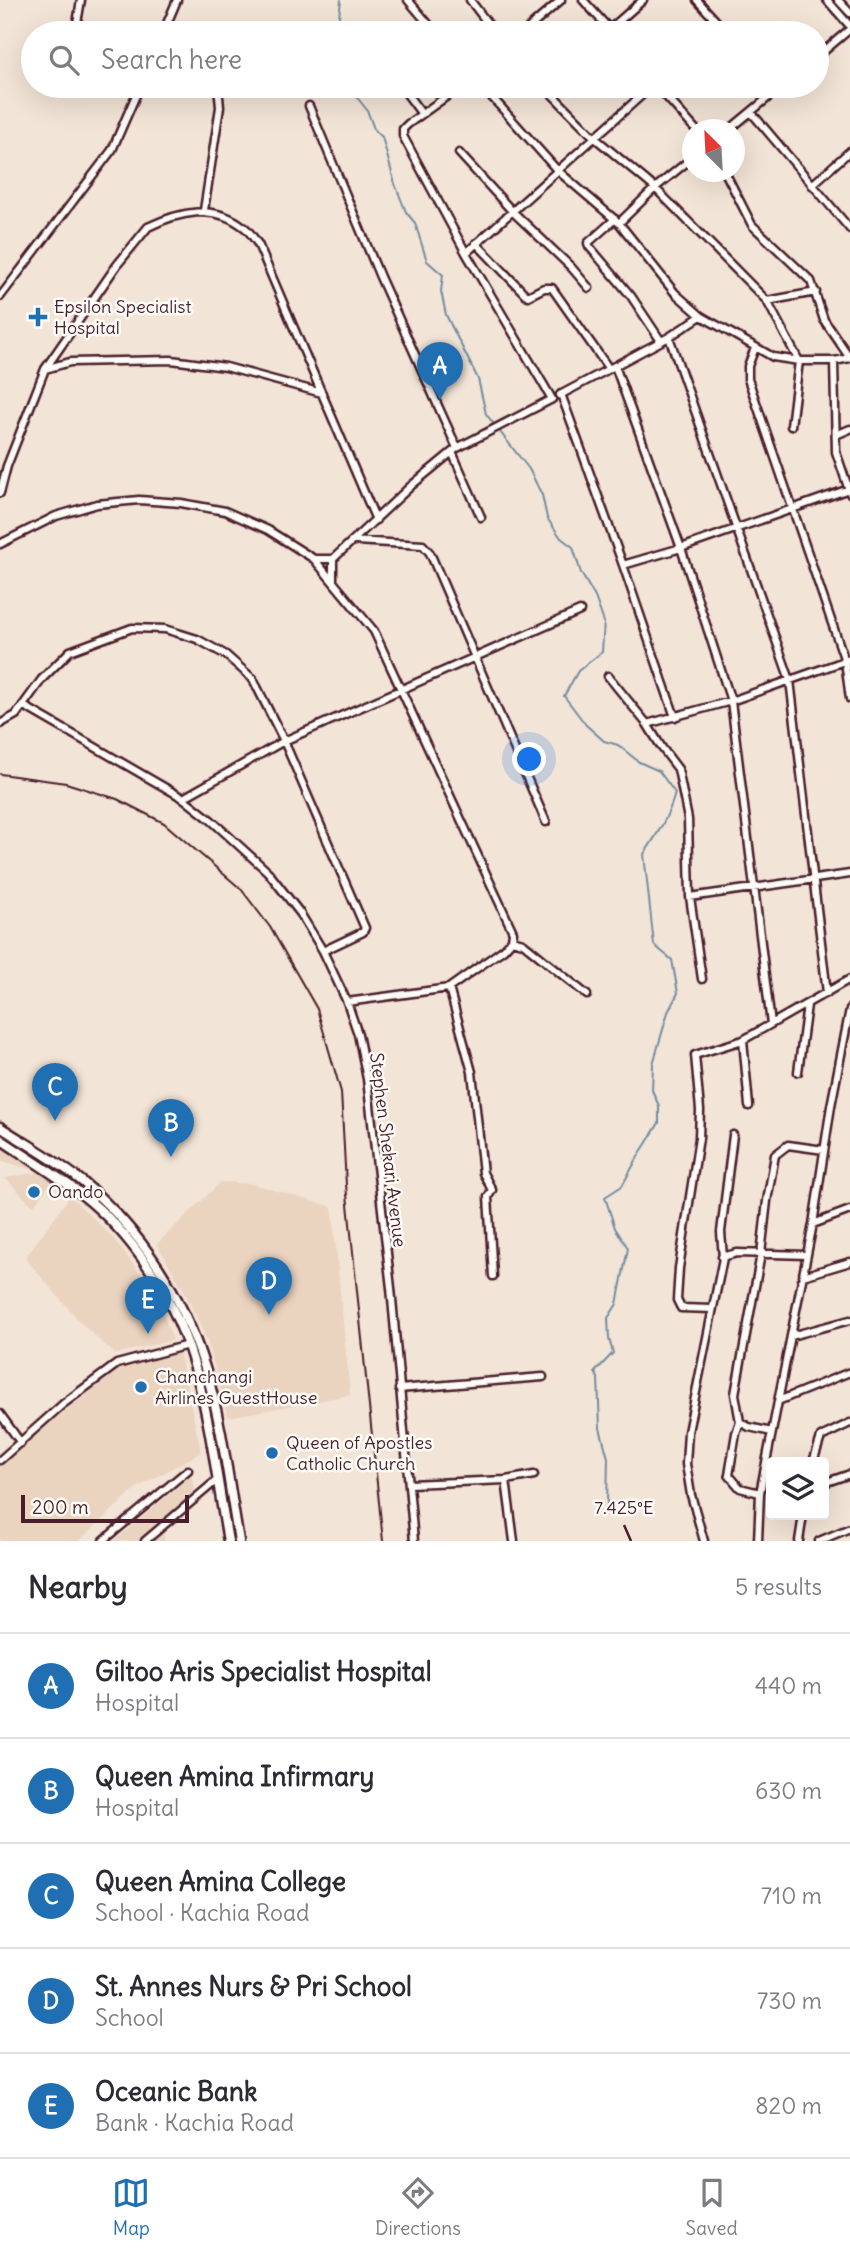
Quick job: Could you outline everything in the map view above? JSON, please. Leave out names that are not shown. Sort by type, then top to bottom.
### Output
[{"type":"main road","points":[[0,1127],[67,1170],[100,1197],[142,1243],[168,1281],[191,1328],[206,1371],[239,1541]]},
{"type":"main road","points":[[0,1139],[79,1193],[124,1237],[162,1291],[188,1345],[198,1380],[228,1541]]},
{"type":"street","points":[[77,21],[81,0]]},
{"type":"street","points":[[168,21],[177,0]]},
{"type":"street","points":[[408,0],[426,21]]},
{"type":"street","points":[[470,0],[486,21]]},
{"type":"street","points":[[537,21],[561,0]]},
{"type":"street","points":[[583,0],[602,21]]},
{"type":"street","points":[[621,21],[643,0]]},
{"type":"street","points":[[697,0],[715,20]]},
{"type":"street","points":[[827,0],[850,27],[829,46]]},
{"type":"street","points":[[838,0],[850,13]]},
{"type":"street","points":[[0,297],[112,150],[135,98]]},
{"type":"street","points":[[204,210],[219,98]]},
{"type":"street","points":[[410,98],[421,113]]},
{"type":"street","points":[[443,98],[403,129],[403,136],[466,253],[552,399]]},
{"type":"street","points":[[493,98],[557,170],[617,221],[675,293],[701,316],[773,357],[799,361],[850,358],[824,320],[816,292],[806,275],[752,225],[729,182]]},
{"type":"street","points":[[556,98],[595,138],[655,188],[767,301],[799,361],[791,426]]},
{"type":"street","points":[[466,253],[641,98]]},
{"type":"street","points":[[666,98],[686,119]]},
{"type":"street","points":[[742,119],[766,98]]},
{"type":"street","points":[[309,106],[481,517]]},
{"type":"street","points":[[751,112],[850,229]]},
{"type":"street","points":[[812,185],[850,151]]},
{"type":"street","points":[[459,153],[589,288]]},
{"type":"street","points":[[661,341],[631,296],[588,243],[682,166]]},
{"type":"street","points":[[0,493],[7,466],[45,369],[55,351],[148,227],[163,220],[204,210],[244,227],[258,244],[376,520]]},
{"type":"street","points":[[476,243],[528,296],[544,288],[552,288],[612,367],[681,548],[732,701],[753,888],[772,1024]]},
{"type":"street","points":[[767,301],[816,292]]},
{"type":"street","points":[[314,559],[333,559],[454,450],[669,337],[701,316]]},
{"type":"street","points":[[669,337],[790,680],[827,993]]},
{"type":"street","points":[[755,348],[748,366],[748,379],[848,660],[850,699]]},
{"type":"street","points":[[55,351],[70,362]]},
{"type":"street","points":[[45,369],[70,362],[171,360],[226,367],[322,393]]},
{"type":"street","points":[[623,565],[849,491],[836,452],[834,361]]},
{"type":"street","points":[[561,394],[675,717]]},
{"type":"street","points":[[836,435],[850,429]]},
{"type":"street","points":[[0,544],[57,516],[97,504],[139,500],[181,503],[225,511],[268,530],[314,559],[374,631],[513,932],[512,940],[504,949],[449,988],[347,1002]]},
{"type":"street","points":[[366,530],[379,541]]},
{"type":"street","points":[[355,541],[423,545],[430,553],[547,822]]},
{"type":"street","points":[[333,559],[334,581]]},
{"type":"street","points":[[183,797],[284,741],[579,611]]},
{"type":"street","points":[[0,724],[16,715],[48,671],[70,651],[131,628],[165,629],[197,639],[226,655],[253,679],[284,741],[365,928],[363,933],[323,951]]},
{"type":"street","points":[[647,724],[732,701],[848,660]]},
{"type":"street","points":[[608,676],[647,724],[678,769],[688,819],[690,897],[702,979]]},
{"type":"street","name":"Stephen Shekari Avenue","points":[[24,706],[183,797],[268,872],[300,913],[323,951],[347,1002],[358,1034],[368,1079],[391,1288],[414,1541]]},
{"type":"street","points":[[690,897],[850,874]]},
{"type":"street","points":[[512,940],[523,943],[587,995]]},
{"type":"street","points":[[712,1309],[681,1307],[677,1300],[679,1268],[699,1138],[700,1110],[694,1058],[699,1052],[743,1040],[850,979]]},
{"type":"street","points":[[449,988],[472,1072],[483,1173],[492,1190],[488,1197],[493,1276]]},
{"type":"street","points":[[798,1072],[807,1005]]},
{"type":"street","points":[[758,1541],[761,1493],[813,1224],[850,1011]]},
{"type":"street","points":[[743,1040],[749,1106]]},
{"type":"street","points":[[841,1063],[850,1060]]},
{"type":"street","points":[[705,1541],[691,1495],[686,1464],[688,1432],[722,1257],[721,1232],[733,1135]]},
{"type":"street","points":[[761,1493],[740,1488],[729,1475],[740,1422],[734,1394],[761,1254],[775,1155],[788,1145],[824,1150]]},
{"type":"street","points":[[813,1224],[850,1210]]},
{"type":"street","points":[[722,1257],[737,1253],[807,1255]]},
{"type":"street","points":[[803,1276],[850,1262]]},
{"type":"street","points":[[791,1336],[850,1320]]},
{"type":"street","points":[[0,1460],[63,1404],[117,1364],[188,1345]]},
{"type":"street","points":[[778,1401],[850,1372]]},
{"type":"street","points":[[399,1389],[543,1377]]},
{"type":"street","points":[[0,1414],[21,1443]]},
{"type":"street","points":[[740,1422],[772,1432]]},
{"type":"street","points":[[815,1457],[821,1437],[850,1423]]},
{"type":"street","points":[[103,1541],[188,1470]]},
{"type":"street","points":[[410,1484],[506,1480],[534,1475]]},
{"type":"street","points":[[829,1481],[850,1475]]},
{"type":"street","points":[[145,1541],[217,1480]]},
{"type":"street","points":[[506,1480],[514,1541]]},
{"type":"street","points":[[799,1541],[802,1520]]},
{"type":"street","points":[[820,1541],[850,1528]]},
{"type":"shaded area","points":[[0,1128],[62,1168],[33,1206],[5,1178],[40,1172],[0,1160]]},
{"type":"shaded area","points":[[221,1182],[253,1184],[332,1207],[350,1395],[228,1417],[207,1340],[184,1290],[157,1244]]},
{"type":"shaded area","points":[[70,1196],[113,1238],[142,1276],[158,1302],[173,1340],[115,1354],[83,1325],[25,1258]]},
{"type":"shaded area","points":[[179,1352],[201,1452],[135,1489],[79,1541],[0,1541],[0,1464],[120,1366]]},
{"type":"shaded area","points":[[191,1476],[196,1496],[162,1527],[165,1541],[114,1541]]},
{"type":"waterway","points":[[338,21],[341,0]]},
{"type":"waterway","points":[[358,98],[367,110],[374,129],[382,137],[395,184],[406,212],[415,223],[427,261],[443,275],[441,291],[446,315],[478,379],[486,414],[529,469],[542,495],[547,518],[561,538],[573,547],[581,573],[595,597],[604,622],[602,652],[578,671],[564,696],[586,725],[604,741],[618,745],[639,762],[659,771],[675,793],[662,825],[644,854],[654,945],[672,960],[678,993],[668,1012],[653,1064],[652,1090],[659,1106],[659,1123],[622,1186],[605,1197],[615,1228],[628,1248],[617,1304],[608,1318],[613,1353],[595,1372],[598,1378],[600,1428],[608,1458],[607,1504]]},
{"type":"railway","points":[[0,774],[66,783],[117,799],[164,823],[241,889],[270,927],[317,1009],[341,1092],[346,1185],[383,1541]]},
{"type":"place","name":"Epsilon Specialist Hospital","points":[[38,317]]},
{"type":"place","name":"Giltoo Aris Specialist Hospital","points":[[440,400]]},
{"type":"place","name":"Queen Amina College","points":[[55,1121]]},
{"type":"place","name":"Queen Amina Infirmary","points":[[171,1157]]},
{"type":"place","name":"Oando","points":[[34,1192]]},
{"type":"place","name":"St. Annes Nurs & Pri School","points":[[269,1315]]},
{"type":"place","name":"Oceanic Bank","points":[[148,1334]]},
{"type":"place","name":"Chanchangi Airlines GuestHouse","points":[[141,1387]]},
{"type":"place","name":"Queen of Apostles Catholic Church","points":[[272,1453]]}]
